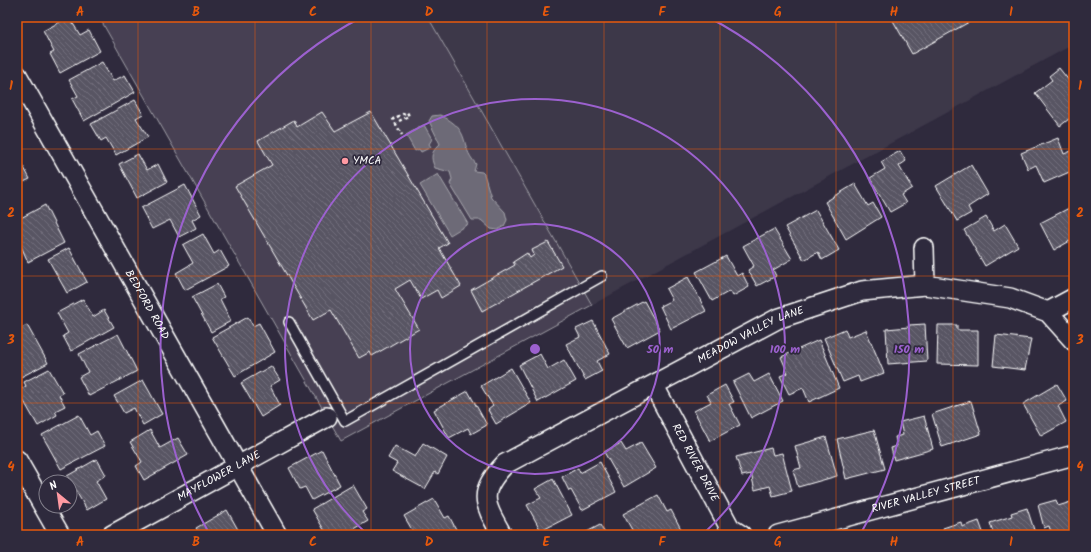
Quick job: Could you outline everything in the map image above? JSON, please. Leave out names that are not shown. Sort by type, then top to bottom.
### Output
[{"type":"street","name":"BEDFORD ROAD","points":[[17,75],[277,535]]},
{"type":"street","points":[[924,248],[925,285]]},
{"type":"street","name":"MEADOW VALLEY LANE","points":[[502,535],[487,508],[487,490],[493,476],[505,464],[654,386],[777,319],[862,291],[925,285],[1010,298],[1048,312]]},
{"type":"street","points":[[1074,298],[1048,312],[1074,341]]},
{"type":"street","name":"RED RIVER DRIVE","points":[[654,386],[730,528],[741,535]]},
{"type":"street","name":"MAYFLOWER LANE","points":[[112,535],[333,414]]},
{"type":"street","name":"RIVER VALLEY STREET","points":[[778,535],[1074,455]]},
{"type":"street","points":[[17,460],[60,535]]},
{"type":"lane","points":[[289,322],[333,414],[345,421],[602,276]]},
{"type":"path","points":[[399,121],[409,116],[407,112],[393,119],[402,135]]},
{"type":"shaded area","name":"YMCA","points":[[99,17],[428,17],[592,305],[341,441]]},
{"type":"shaded area","points":[[428,17],[1074,17],[1074,44],[592,305]]},
{"type":"shaded area","points":[[440,115],[450,121],[461,132],[467,150],[476,164],[474,171],[482,172],[484,174],[491,197],[505,212],[507,220],[504,226],[498,230],[491,229],[481,220],[472,220],[450,184],[452,179],[450,172],[435,168],[432,161],[432,155],[440,144],[429,121],[432,116]]},
{"type":"shaded area","points":[[424,125],[432,139],[429,144],[431,147],[421,152],[419,149],[415,151],[406,135]]},
{"type":"shaded area","points":[[438,174],[468,224],[450,235],[420,185]]},
{"type":"building","points":[[69,17],[80,35],[89,30],[100,51],[60,73],[50,54],[54,52],[43,31]]},
{"type":"building","points":[[891,17],[978,17],[912,54]]},
{"type":"building","points":[[102,62],[113,81],[125,75],[135,92],[84,121],[72,99],[78,96],[69,80]]},
{"type":"building","points":[[1059,68],[1074,87],[1074,115],[1060,126],[1035,93],[1052,80],[1049,76]]},
{"type":"building","points":[[135,100],[143,114],[136,118],[148,137],[116,155],[106,138],[101,141],[91,124]]},
{"type":"building","name":"YMCA","points":[[322,112],[335,131],[371,112],[448,243],[439,248],[461,286],[441,298],[437,290],[421,299],[410,280],[395,289],[419,329],[372,356],[370,352],[359,358],[331,310],[313,320],[235,186],[272,165],[258,141],[294,120],[297,127]]},
{"type":"building","points":[[1058,138],[1064,154],[1074,150],[1074,170],[1044,183],[1036,165],[1028,169],[1021,153]]},
{"type":"building","points":[[900,151],[906,161],[899,166],[912,188],[901,195],[906,203],[890,212],[870,178],[885,169],[881,162]]},
{"type":"building","points":[[138,154],[147,170],[158,164],[167,182],[137,198],[119,164]]},
{"type":"building","points":[[21,162],[30,179],[17,185],[17,164]]},
{"type":"building","points":[[971,165],[988,194],[968,207],[971,213],[957,221],[936,186]]},
{"type":"building","points":[[855,184],[868,206],[873,203],[881,217],[846,239],[825,202]]},
{"type":"building","points":[[185,185],[201,215],[192,220],[196,228],[179,237],[170,220],[152,229],[141,208]]},
{"type":"building","points":[[45,205],[64,243],[28,262],[17,237],[17,220]]},
{"type":"building","points":[[1073,206],[1074,248],[1070,241],[1054,250],[1040,223]]},
{"type":"building","points":[[816,210],[839,250],[822,260],[818,252],[804,260],[785,227]]},
{"type":"building","points":[[986,217],[994,231],[1005,224],[1018,246],[985,266],[964,230]]},
{"type":"building","points":[[774,229],[792,259],[773,270],[776,276],[757,286],[748,270],[754,266],[743,246]]},
{"type":"building","points":[[203,234],[214,254],[220,250],[229,266],[185,290],[176,273],[193,263],[183,245]]},
{"type":"building","points":[[548,242],[562,266],[482,311],[471,290],[515,265],[513,262],[527,253],[530,258],[534,255],[532,250]]},
{"type":"building","points":[[69,248],[87,282],[67,293],[48,259]]},
{"type":"building","points":[[726,256],[737,276],[742,273],[749,287],[733,296],[730,291],[712,301],[696,272]]},
{"type":"building","points":[[688,277],[706,311],[671,329],[660,306],[672,300],[666,289]]},
{"type":"building","points":[[217,284],[224,297],[220,299],[231,321],[211,332],[192,297]]},
{"type":"building","points":[[83,299],[93,317],[104,310],[114,327],[71,351],[63,336],[68,333],[57,313]]},
{"type":"building","points":[[644,301],[660,330],[627,348],[611,319]]},
{"type":"building","points":[[248,317],[253,326],[259,323],[275,352],[235,376],[212,337]]},
{"type":"building","points":[[593,321],[610,354],[597,361],[602,371],[585,380],[566,344],[580,337],[576,329]]},
{"type":"building","points":[[925,324],[927,361],[888,364],[886,329]]},
{"type":"building","points":[[27,325],[48,363],[17,379],[17,360],[19,358],[17,354],[17,330]]},
{"type":"building","points":[[938,325],[957,325],[957,330],[978,330],[978,365],[937,364]]},
{"type":"building","points":[[845,329],[848,337],[866,330],[884,373],[860,382],[858,376],[843,382],[824,338]]},
{"type":"building","points":[[118,334],[137,371],[89,396],[79,377],[88,372],[79,354]]},
{"type":"building","points":[[996,335],[1031,339],[1025,370],[993,366]]},
{"type":"building","points":[[819,340],[839,388],[809,402],[803,388],[789,394],[780,376],[788,373],[781,357]]},
{"type":"building","points":[[540,354],[548,369],[564,360],[576,381],[538,402],[519,365]]},
{"type":"building","points":[[271,366],[280,380],[270,386],[280,405],[261,417],[241,383]]},
{"type":"building","points":[[511,368],[531,403],[496,424],[488,410],[493,406],[481,386]]},
{"type":"building","points":[[49,369],[63,393],[59,395],[65,406],[55,411],[57,415],[38,426],[18,391],[26,386],[24,382]]},
{"type":"building","points":[[749,374],[754,382],[769,374],[783,401],[751,418],[733,382]]},
{"type":"building","points":[[143,380],[162,414],[143,425],[134,408],[124,413],[114,396]]},
{"type":"building","points":[[1057,384],[1067,401],[1058,406],[1066,422],[1041,436],[1023,404]]},
{"type":"building","points":[[725,385],[734,402],[729,404],[740,425],[710,441],[694,411],[711,402],[707,395]]},
{"type":"building","points":[[468,391],[487,425],[471,434],[468,428],[449,438],[434,410]]},
{"type":"building","points":[[971,401],[981,434],[942,447],[932,414]]},
{"type":"building","points":[[79,415],[90,435],[97,431],[105,446],[61,469],[42,435]]},
{"type":"building","points":[[924,416],[933,449],[894,460],[891,448],[897,446],[895,437],[903,435],[900,422]]},
{"type":"building","points":[[150,430],[160,448],[178,438],[188,455],[144,480],[136,466],[142,462],[130,442]]},
{"type":"building","points":[[874,430],[885,469],[846,479],[837,439]]},
{"type":"building","points":[[826,437],[837,476],[798,487],[793,470],[801,468],[795,446]]},
{"type":"building","points":[[423,443],[447,457],[438,474],[435,472],[425,489],[392,471],[397,463],[388,458],[395,446],[415,457]]},
{"type":"building","points":[[621,443],[626,451],[641,443],[656,468],[624,487],[604,452]]},
{"type":"building","points":[[771,448],[773,455],[782,453],[792,491],[773,496],[770,486],[755,490],[751,474],[742,476],[736,457]]},
{"type":"building","points":[[322,450],[340,485],[312,500],[305,487],[300,489],[289,468]]},
{"type":"building","points":[[97,459],[106,475],[96,481],[106,499],[87,510],[78,495],[78,474],[71,474]]},
{"type":"building","points":[[600,462],[616,492],[582,510],[571,490],[569,491],[562,477],[578,468],[580,473]]},
{"type":"building","points":[[553,479],[572,515],[541,531],[527,505],[541,498],[535,489]]},
{"type":"building","points":[[353,485],[367,509],[362,512],[368,521],[344,535],[327,535],[312,509]]},
{"type":"building","points":[[658,495],[667,512],[671,510],[681,529],[670,535],[663,535],[662,533],[658,535],[635,535],[623,514]]},
{"type":"building","points":[[434,499],[445,518],[449,516],[458,533],[454,535],[429,535],[427,532],[421,535],[415,535],[404,516]]},
{"type":"building","points":[[1056,500],[1058,506],[1074,501],[1074,535],[1052,535],[1049,526],[1044,528],[1038,505]]},
{"type":"building","points":[[1027,508],[1035,533],[994,535],[990,523],[1012,516],[1011,513]]},
{"type":"building","points":[[227,510],[241,535],[200,535],[196,528]]},
{"type":"building","points":[[979,521],[984,535],[945,535],[943,528],[961,522],[962,527]]},
{"type":"building","points":[[600,525],[606,535],[581,535]]},
{"type":"place","name":"YMCA","points":[[345,161]]}]
